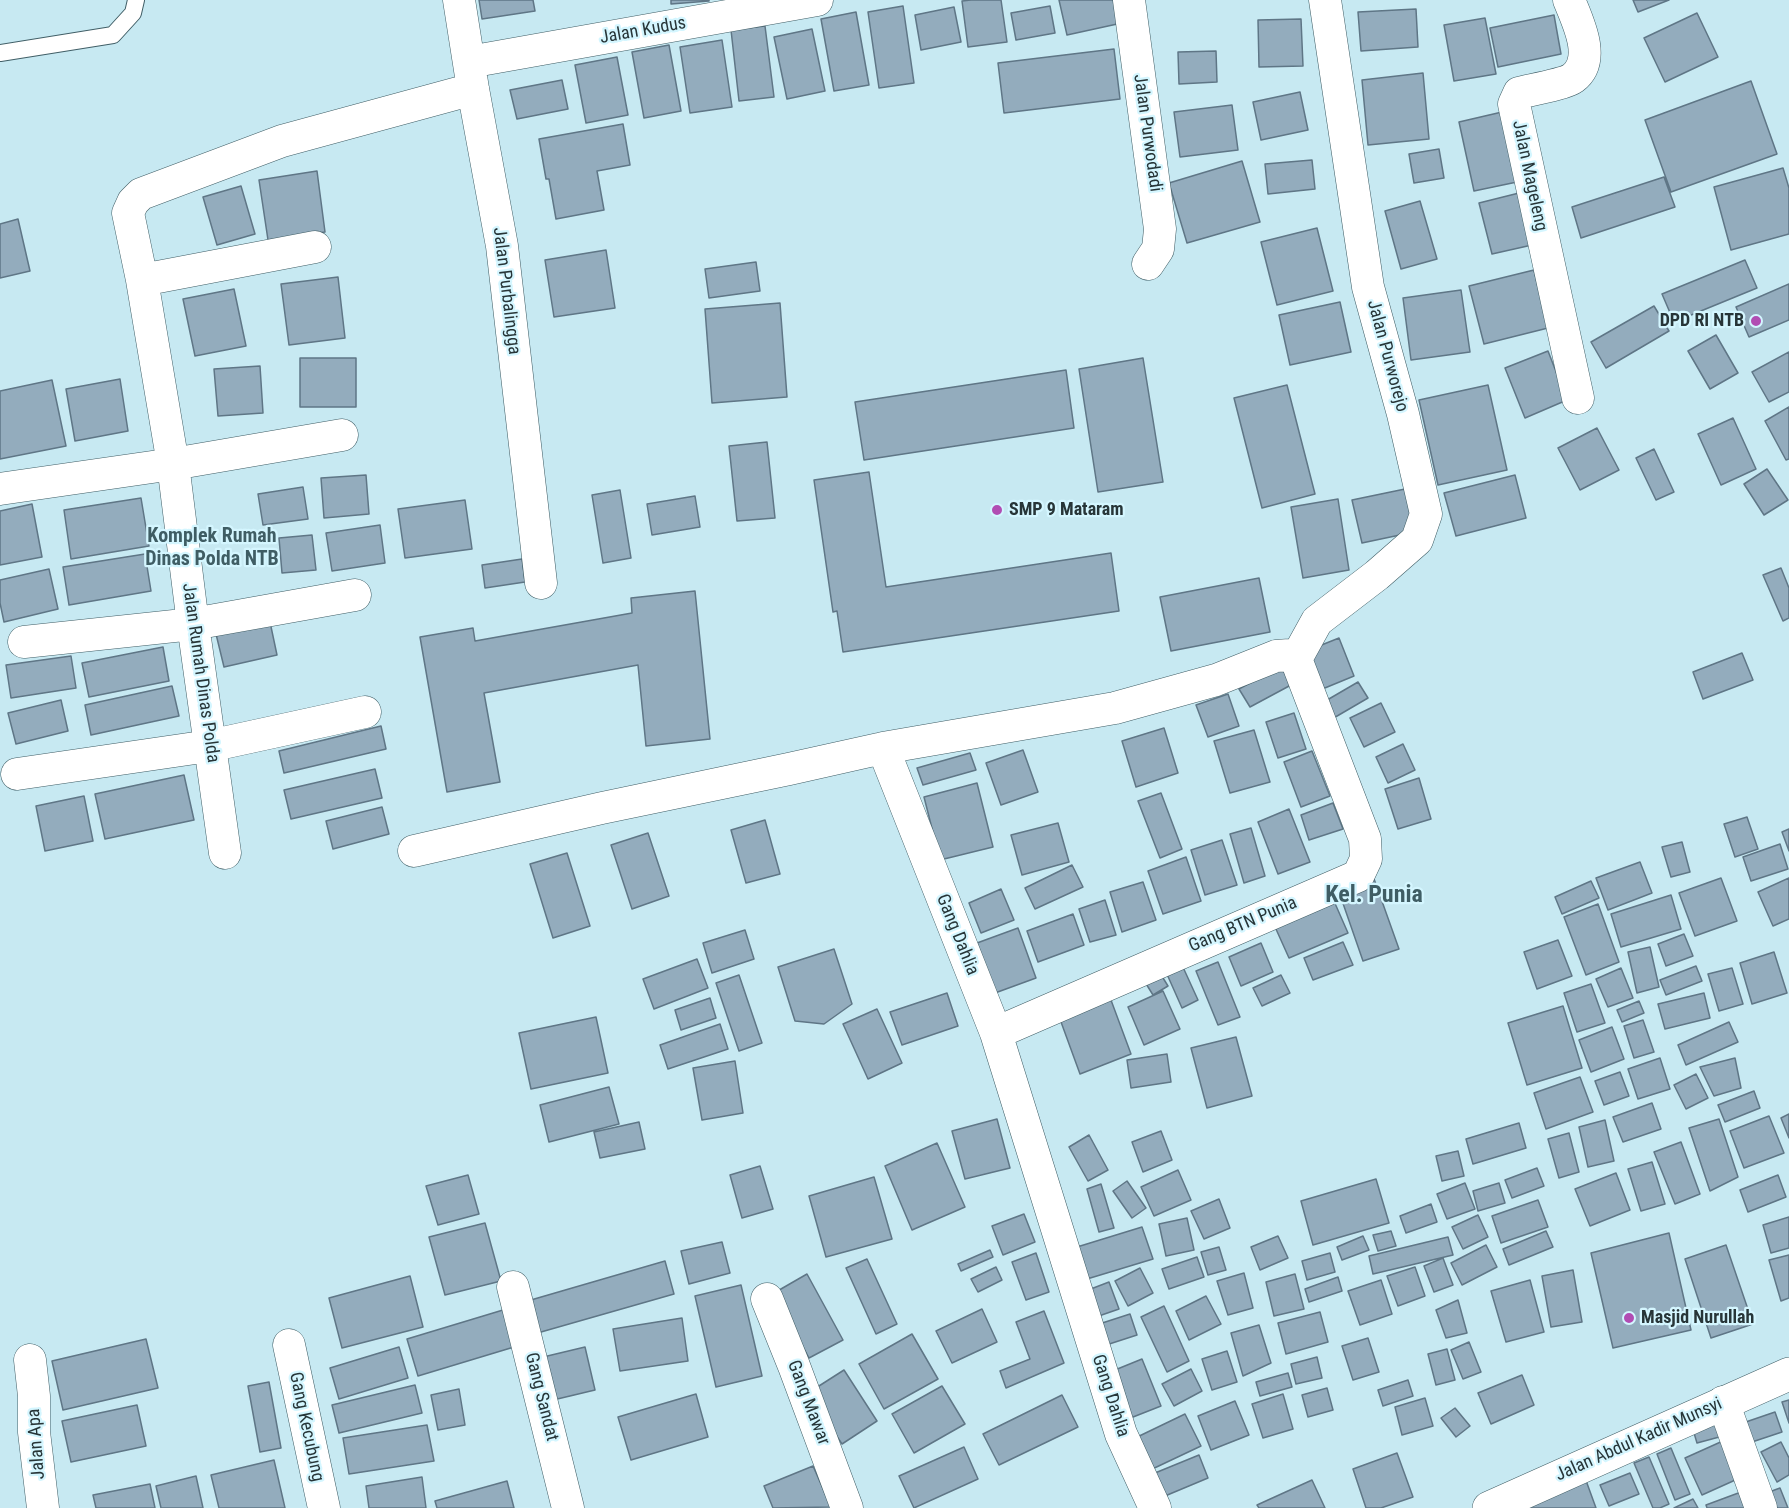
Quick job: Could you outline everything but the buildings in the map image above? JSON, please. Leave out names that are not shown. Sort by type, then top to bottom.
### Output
[{"type":"street","name":"Jalan Purbalingga","points":[[459,0],[502,246],[541,583]]},
{"type":"street","name":"Jalan Kudus","points":[[142,280],[128,213],[133,202],[141,194],[282,141],[471,75],[817,0]]},
{"type":"street","name":"Jalan Purwodadi","points":[[1129,0],[1160,229],[1158,249],[1148,264]]},
{"type":"street","name":"Jalan Purworejo","points":[[1286,657],[1317,621],[1417,540],[1426,514],[1403,414],[1368,287],[1325,0]]},
{"type":"street","name":"Jalan Mageleng","points":[[1569,0],[1579,24],[1586,57],[1578,73],[1572,80],[1519,93],[1514,104],[1578,398]]},
{"type":"street","points":[[142,280],[315,247]]},
{"type":"street","name":"Jalan Rumah Dinas Polda","points":[[142,280],[173,464],[225,854]]},
{"type":"street","points":[[0,489],[173,464],[342,435]]},
{"type":"street","points":[[24,642],[193,624],[355,595]]},
{"type":"street","points":[[414,851],[602,807],[789,770],[883,748],[1115,708],[1216,680],[1286,657]]},
{"type":"street","name":"Gang BTN Punia","points":[[996,1033],[1358,876],[1366,859],[1365,839],[1286,657]]},
{"type":"street","points":[[17,774],[209,746],[365,712]]},
{"type":"street","name":"Gang Dahlia","points":[[883,748],[996,1033],[1121,1434],[1155,1508]]},
{"type":"street","name":"Gang Sandat","points":[[513,1287],[568,1508]]},
{"type":"street","name":"Gang Mawar","points":[[767,1299],[847,1508]]},
{"type":"street","name":"Gang Kecubung","points":[[289,1345],[324,1508]]},
{"type":"street","name":"Jalan Apa","points":[[31,1370],[34,1432],[43,1508]]},
{"type":"street","name":"Jalan Abdul Kadir Munsyi","points":[[1489,1508],[1789,1374]]},
{"type":"street","points":[[1723,1402],[1761,1508]]},
{"type":"lane","points":[[0,53],[113,35],[133,13],[136,0]]},
{"type":"place","name":"DPD RI NTB","points":[[1756,321]]},
{"type":"place","name":"SMP 9 Mataram","points":[[997,510]]},
{"type":"place","name":"Masjid Nurullah","points":[[1629,1318]]},
{"type":"district","name":"Komplek Rumah Dinas Polda NTB","points":[[212,548]]},
{"type":"district","name":"Kel. Punia","points":[[1374,896]]}]
